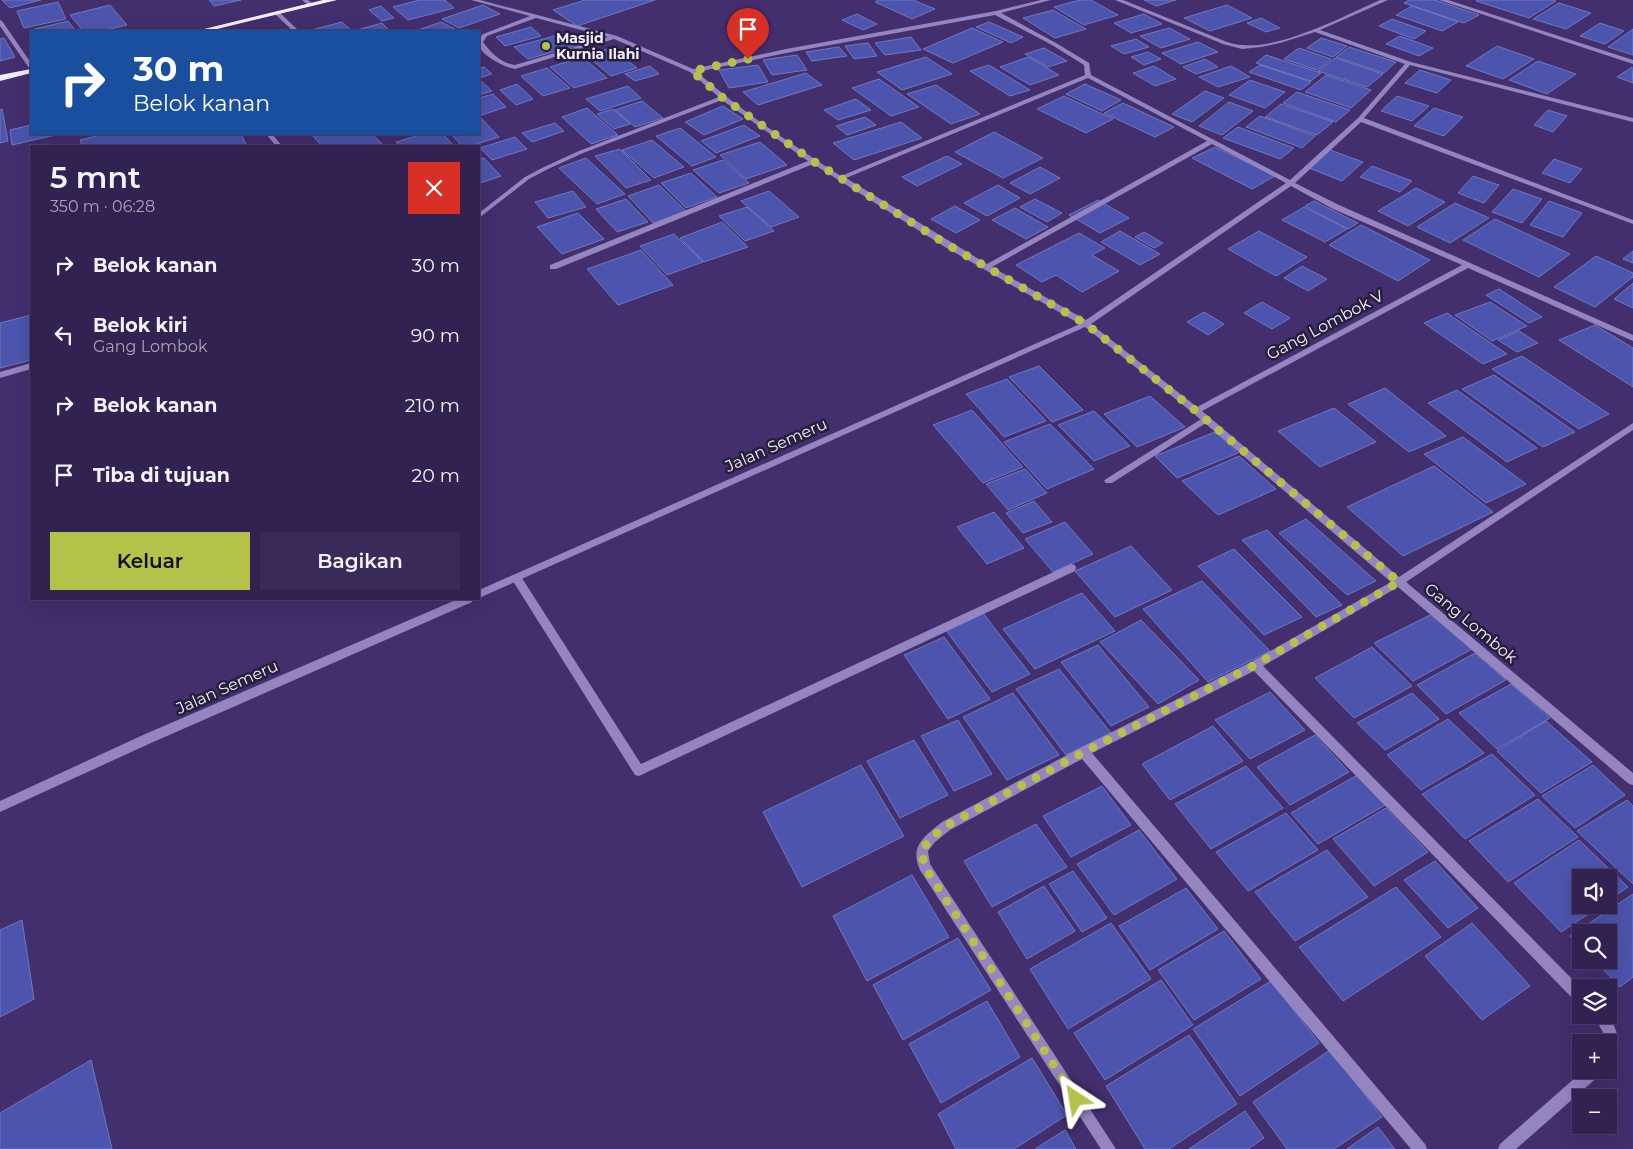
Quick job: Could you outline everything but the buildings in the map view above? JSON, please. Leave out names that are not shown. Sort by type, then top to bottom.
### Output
[{"type":"highway","points":[[204,30],[277,13],[308,3],[333,0]]},
{"type":"highway","points":[[0,78],[30,69]]},
{"type":"street","name":"Gang Lombok","points":[[474,0],[615,37],[692,71],[723,98],[813,161],[987,267],[1086,324],[1206,419],[1633,780]]},
{"type":"street","points":[[692,71],[786,51],[996,13],[1048,0]]},
{"type":"street","points":[[1118,0],[1225,43],[1244,47],[1283,40],[1315,30],[1385,0]]},
{"type":"street","points":[[1442,0],[1633,62]]},
{"type":"street","points":[[277,13],[295,30]]},
{"type":"street","points":[[996,13],[1087,64],[1088,76]]},
{"type":"street","points":[[534,17],[484,35],[480,42],[498,62],[506,66],[515,67],[615,37]]},
{"type":"street","points":[[0,22],[30,67]]},
{"type":"street","points":[[1315,30],[1409,62],[1633,120]]},
{"type":"street","name":"Jalan Semeru","points":[[480,594],[1086,324],[1291,183],[1360,119],[1409,62]]},
{"type":"street","points":[[1088,76],[1336,207],[1633,338]]},
{"type":"street","points":[[840,178],[1088,76]]},
{"type":"street","points":[[480,215],[527,178],[546,168],[581,152],[723,98]]},
{"type":"street","points":[[1360,119],[1633,222]]},
{"type":"street","points":[[270,135],[278,145]]},
{"type":"street","points":[[987,267],[1212,141]]},
{"type":"street","points":[[553,267],[813,161]]},
{"type":"street","name":"Gang Lombok V","points":[[1196,411],[1468,265]]},
{"type":"street","points":[[0,375],[30,366]]},
{"type":"street","points":[[1109,481],[1206,419]]},
{"type":"street","points":[[1109,1149],[924,866],[922,850],[931,838],[946,826],[1084,752],[1255,665],[1399,582],[1633,426]]},
{"type":"street","points":[[516,578],[639,771],[1072,568]]},
{"type":"street","name":"Jalan Semeru","points":[[0,807],[147,739],[466,600]]},
{"type":"street","points":[[1255,665],[1572,988]]},
{"type":"street","points":[[1084,752],[1420,1149]]},
{"type":"street","points":[[1505,1149],[1585,1079]]},
{"type":"place","name":"Masjid Kurnia Ilahi","points":[[546,46]]},
{"type":"route","points":[[748,59],[692,71],[723,98],[813,161],[948,245],[1086,324],[1196,411],[1399,582],[1255,665],[1084,752],[946,826],[931,838],[922,850],[924,866],[1076,1099]]}]
